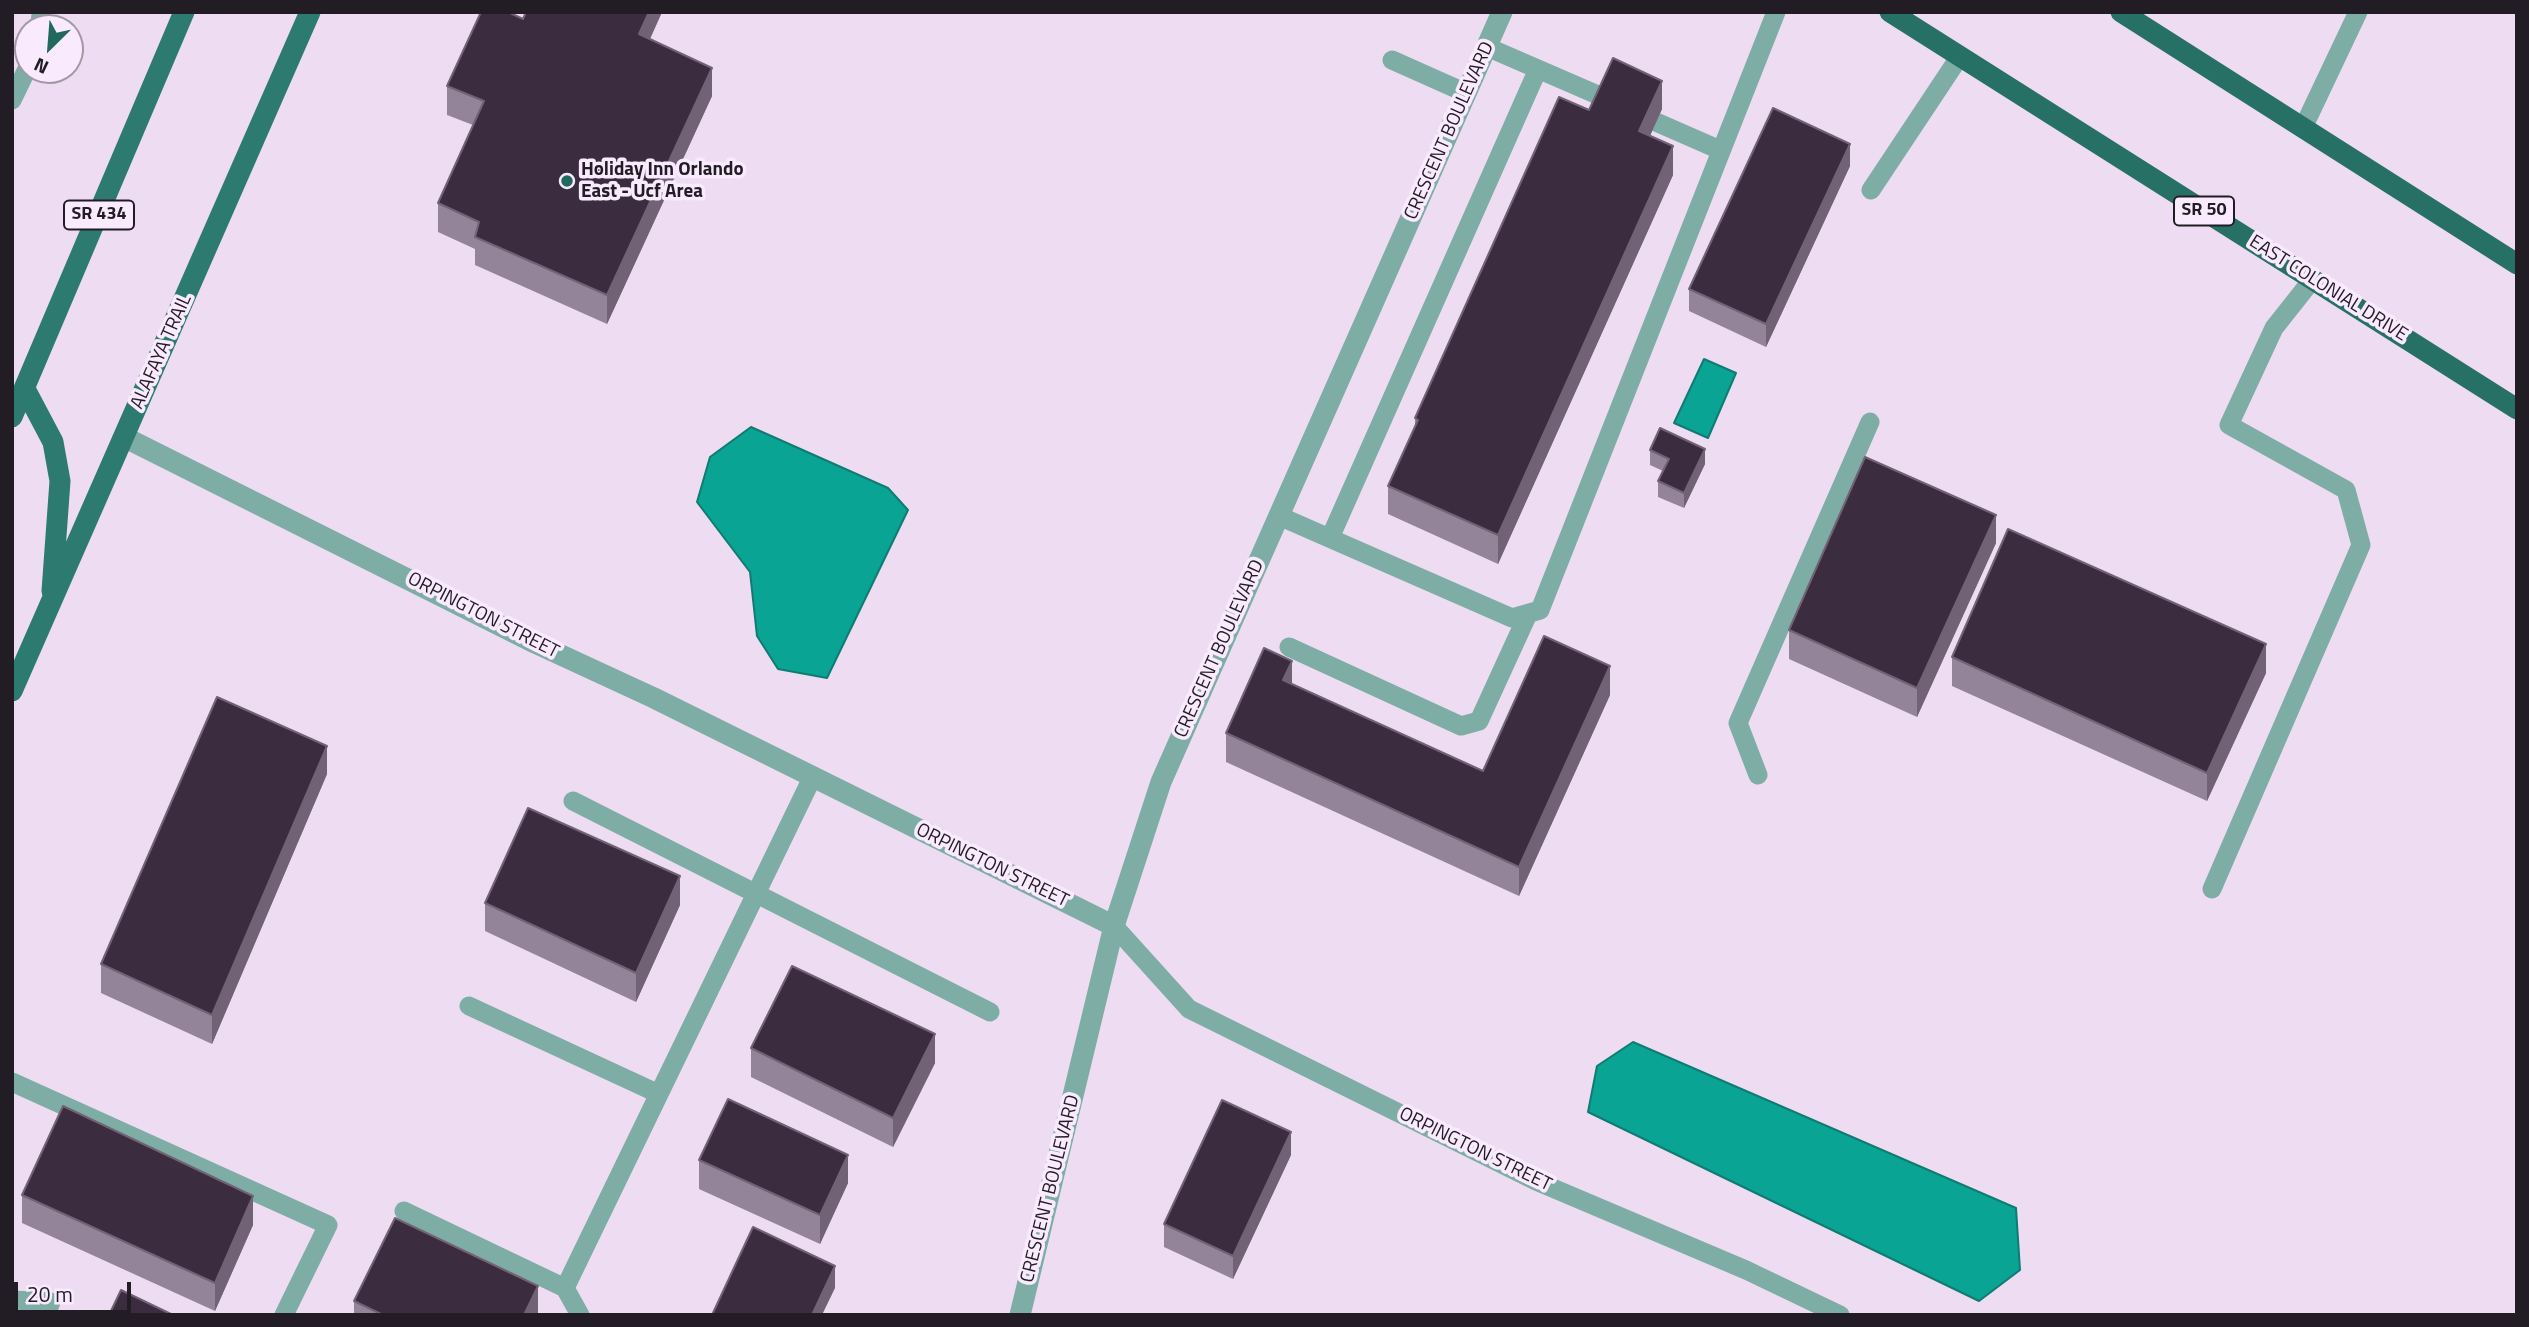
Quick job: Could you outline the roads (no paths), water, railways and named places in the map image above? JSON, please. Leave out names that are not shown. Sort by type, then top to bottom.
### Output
[{"type":"highway","name":"EAST COLONIAL DRIVE","points":[[1890,12],[2517,409]]},
{"type":"highway","points":[[2121,12],[2517,264]]},
{"type":"main road","name":"SR 434","points":[[12,417],[18,386],[184,12]]},
{"type":"main road","name":"ALAFAYA TRAIL","points":[[12,691],[310,12]]},
{"type":"main road","points":[[18,386],[53,442],[60,481],[51,607]]},
{"type":"street","name":"CRESCENT BOULEVARD","points":[[1020,1315],[1114,926],[1161,782],[1502,12]]},
{"type":"street","name":"ORPINGTON STREET","points":[[124,437],[535,643],[813,776],[1114,926]]},
{"type":"lane","points":[[1290,647],[1461,726],[1479,721],[1534,612],[1776,12]]},
{"type":"lane","points":[[2303,128],[2358,12]]},
{"type":"lane","points":[[1487,47],[1607,99]]},
{"type":"lane","points":[[1871,190],[1960,56]]},
{"type":"lane","points":[[1392,60],[1466,93]]},
{"type":"lane","points":[[1330,538],[1538,69]]},
{"type":"lane","points":[[12,100],[20,84]]},
{"type":"lane","points":[[1656,122],[1720,150]]},
{"type":"lane","points":[[2212,889],[2361,545],[2346,490],[2229,425],[2274,328],[2312,279]]},
{"type":"lane","points":[[1758,775],[1738,723],[1870,422]]},
{"type":"lane","points":[[1279,516],[1512,618],[1534,612]]},
{"type":"lane","points":[[565,1288],[813,776]]},
{"type":"lane","points":[[573,801],[990,1012]]},
{"type":"lane","name":"ORPINGTON STREET","points":[[1114,926],[1189,1009],[1536,1181],[1746,1270],[1840,1315]]},
{"type":"lane","points":[[469,1006],[659,1094]]},
{"type":"lane","points":[[12,1082],[327,1225],[284,1315]]},
{"type":"lane","points":[[404,1211],[565,1288],[580,1315]]},
{"type":"lane","points":[[12,1300],[51,1302],[46,1315]]},
{"type":"place","name":"Holiday Inn Orlando East - Ucf Area","points":[[567,181]]}]
